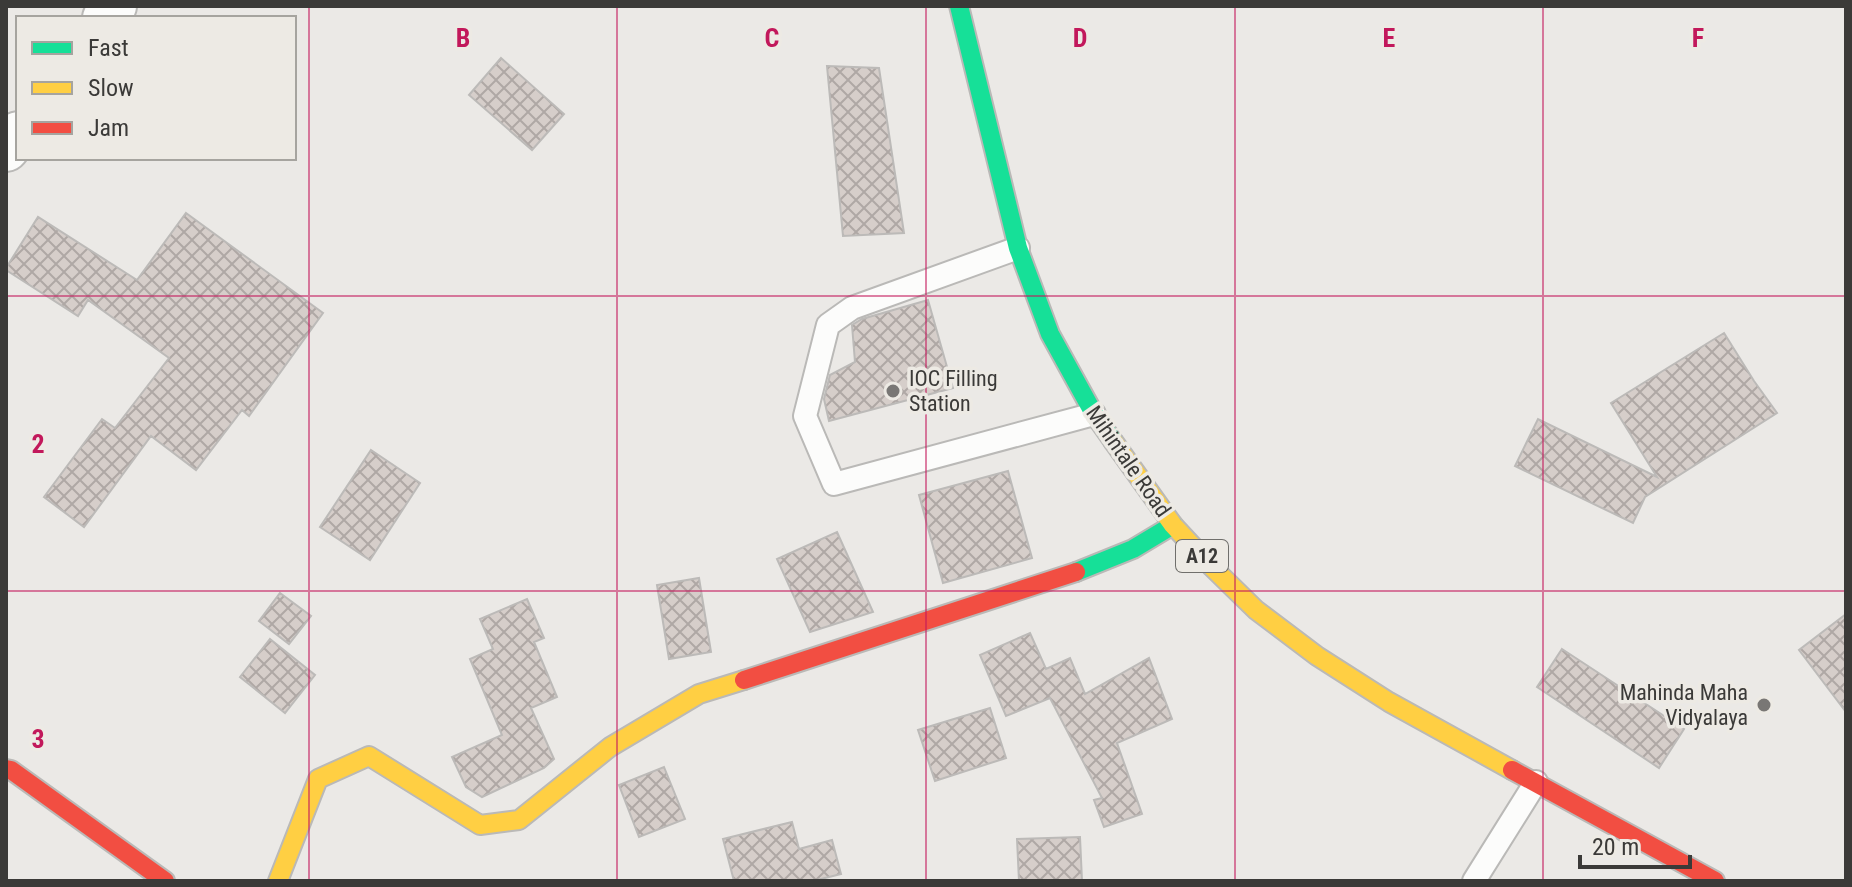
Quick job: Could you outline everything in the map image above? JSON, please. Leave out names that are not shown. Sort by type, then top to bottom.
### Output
[{"type":"main road","name":"Mihintale Road","points":[[959,6],[1018,248],[1050,334],[1094,414],[1173,525],[1256,610],[1317,656],[1389,702],[1715,881]]},
{"type":"main road","points":[[278,881],[318,779],[369,756],[480,825],[519,820],[610,747],[699,694],[1067,576],[1133,549],[1173,525]]},
{"type":"main road","points":[[6,769],[165,881]]},
{"type":"lane","points":[[1018,248],[852,308],[828,325],[805,416],[834,484],[1094,414]]},
{"type":"lane","points":[[1474,881],[1536,782]]},
{"type":"building","points":[[501,58],[564,114],[532,150],[469,95]]},
{"type":"building","points":[[827,66],[879,68],[904,233],[843,236]]},
{"type":"building","points":[[186,213],[323,313],[249,416],[242,410],[196,470],[151,436],[84,527],[44,497],[102,419],[115,428],[169,358],[88,300],[78,316],[6,268],[38,217],[137,280]]},
{"type":"building","points":[[928,300],[953,388],[829,421],[824,399],[830,375],[855,362],[852,325],[862,319]]},
{"type":"building","points":[[1724,333],[1777,413],[1645,497],[1633,523],[1515,466],[1538,419],[1657,477],[1611,403]]},
{"type":"building","points":[[371,450],[420,483],[370,560],[320,527]]},
{"type":"building","points":[[1008,471],[1032,558],[943,583],[919,495]]},
{"type":"building","points":[[837,532],[873,612],[810,632],[777,559]]},
{"type":"building","points":[[699,578],[711,652],[669,659],[657,585]]},
{"type":"building","points":[[280,593],[311,616],[289,644],[259,621]]},
{"type":"building","points":[[527,599],[544,638],[534,642],[557,697],[531,708],[554,759],[544,768],[482,797],[466,787],[452,757],[502,735],[470,659],[493,649],[480,619]]},
{"type":"building","points":[[1846,614],[1846,712],[1799,650]]},
{"type":"building","points":[[1030,633],[1046,669],[1070,658],[1085,694],[1149,658],[1172,719],[1117,743],[1142,814],[1104,827],[1094,800],[1102,798],[1050,698],[1006,716],[980,655]]},
{"type":"building","points":[[270,639],[315,675],[285,713],[240,677]]},
{"type":"building","points":[[1562,649],[1684,729],[1659,768],[1537,687]]},
{"type":"building","points":[[990,708],[1006,758],[935,781],[918,730]]},
{"type":"building","points":[[664,767],[685,819],[639,837],[619,785]]},
{"type":"building","points":[[792,822],[799,849],[832,840],[841,874],[813,881],[734,881],[723,839]]},
{"type":"building","points":[[1080,837],[1082,881],[1019,881],[1017,839]]},
{"type":"traffic: fast","points":[[959,6],[1018,248],[1050,334],[1094,414],[1113,441]]},
{"type":"traffic: fast","points":[[1076,572],[1133,549],[1173,525]]},
{"type":"traffic: slow","points":[[1113,441],[1173,525],[1256,610],[1317,656],[1389,702],[1512,770]]},
{"type":"traffic: slow","points":[[278,881],[318,779],[369,756],[480,825],[519,820],[610,747],[699,694],[744,680]]},
{"type":"traffic: jam","points":[[744,680],[1076,572]]},
{"type":"traffic: jam","points":[[6,769],[165,881]]},
{"type":"traffic: jam","points":[[1512,770],[1715,881]]},
{"type":"place","name":"IOC Filling Station","points":[[893,391]]},
{"type":"place","name":"Mahinda Maha Vidyalaya","points":[[1764,705]]}]
